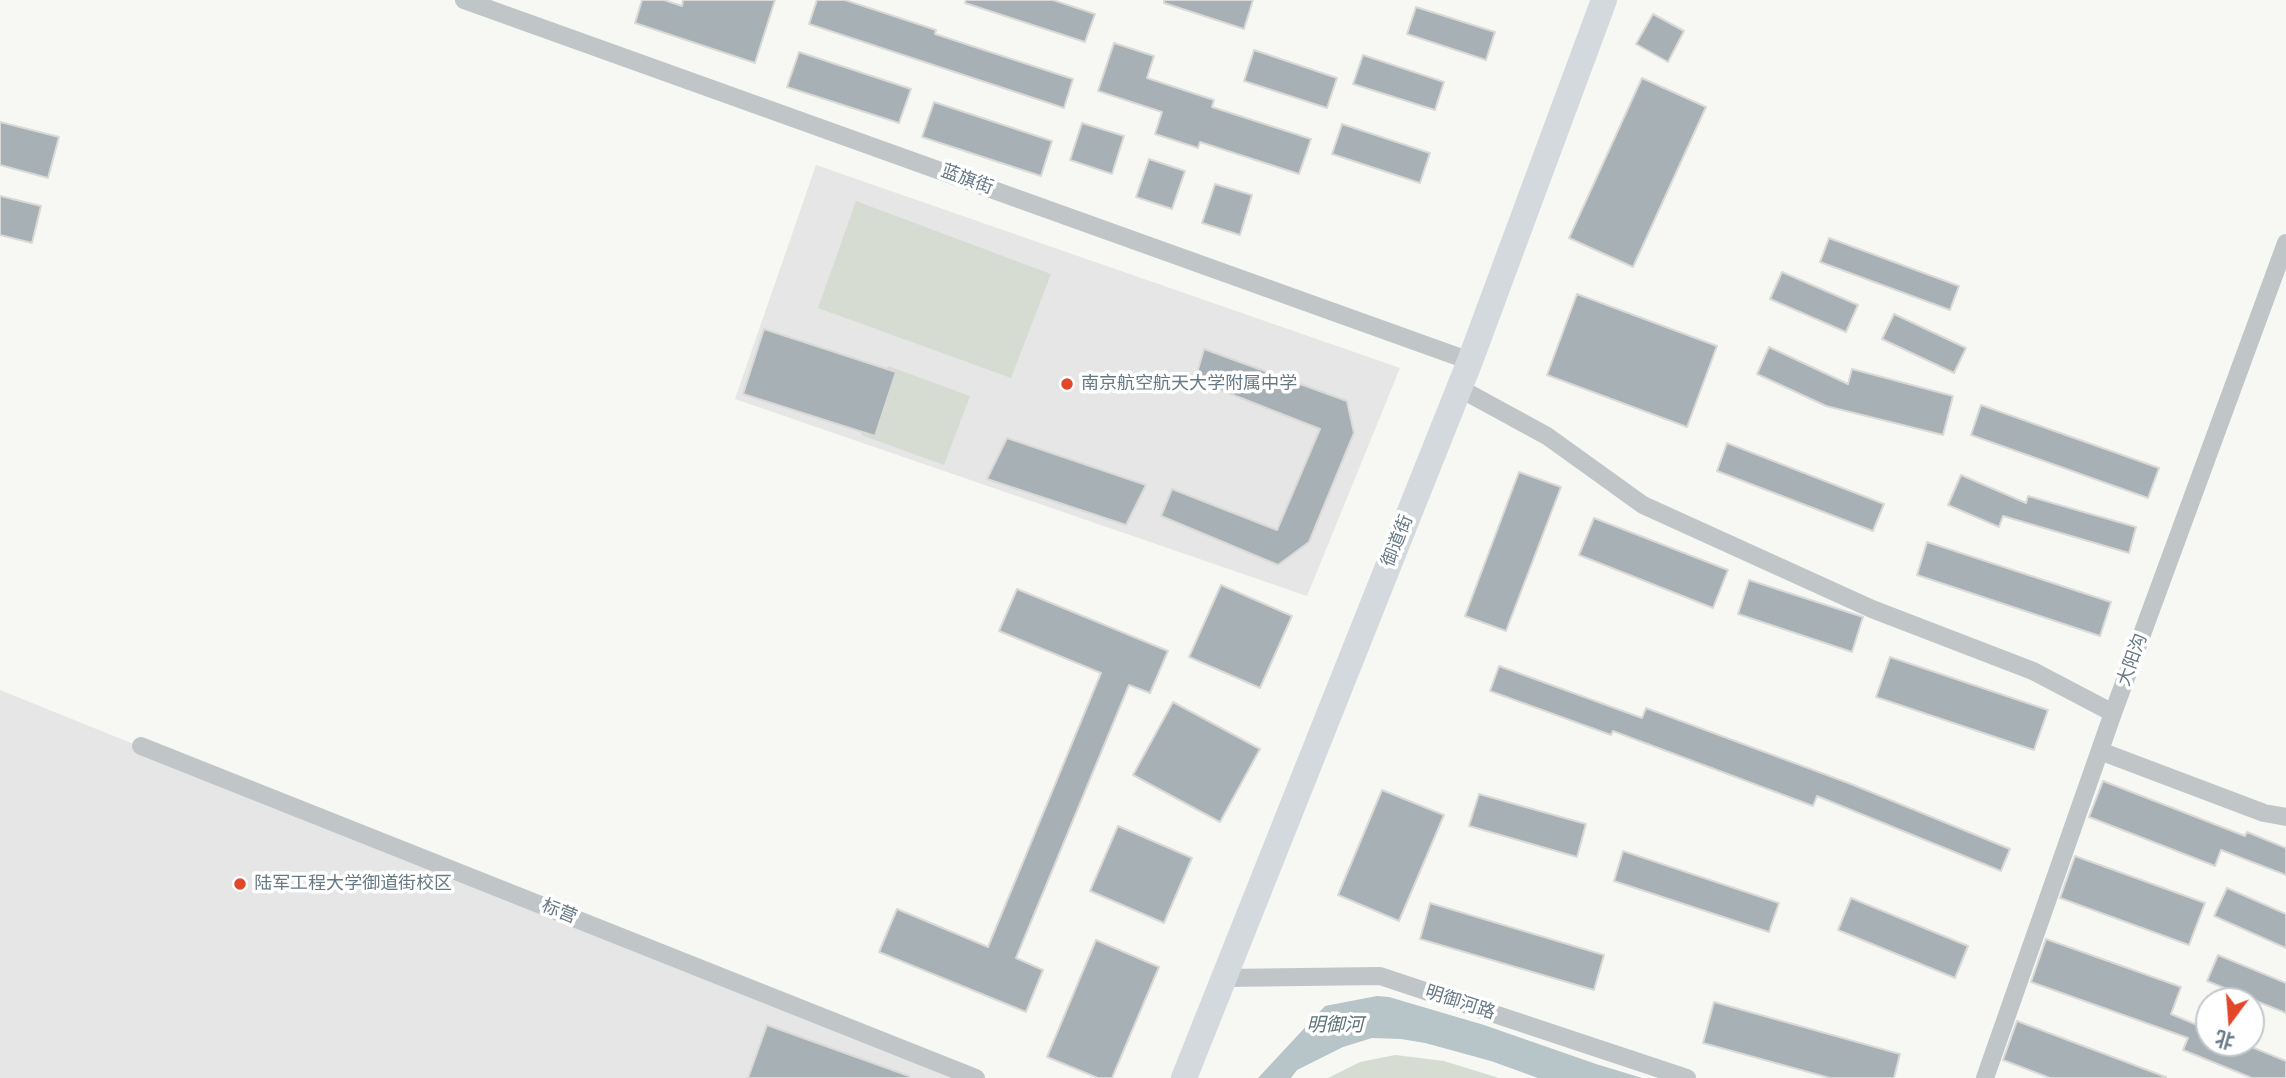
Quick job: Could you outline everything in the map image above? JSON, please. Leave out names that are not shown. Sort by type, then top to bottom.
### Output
[{"type":"main road","name":"御道街","points":[[1184,1078],[1470,360],[1604,0]]},
{"type":"street","name":"蓝旗街","points":[[464,0],[1470,360]]},
{"type":"street","name":"大阳沟","points":[[1985,1078],[2113,713],[2286,243]]},
{"type":"street","points":[[1459,388],[1548,436],[1643,505],[1872,609],[2033,671],[2113,713]]},
{"type":"street","name":"标营","points":[[141,746],[976,1078]]},
{"type":"street","points":[[2100,751],[2264,813],[2286,817]]},
{"type":"street","name":"明御河路","points":[[1224,978],[1380,976],[1687,1078]]},
{"type":"shaded area","name":"南京航空航天大学附属中学","points":[[816,165],[1400,368],[1307,596],[735,399]]},
{"type":"shaded area","points":[[856,201],[1051,274],[1011,378],[818,308]]},
{"type":"shaded area","points":[[888,366],[970,396],[944,465],[861,435]]},
{"type":"shaded area","name":"陆军工程大学御道街校区","points":[[0,690],[959,1078],[0,1078]]},
{"type":"shaded area","points":[[1395,1055],[1444,1061],[1499,1078],[1328,1078],[1360,1062]]},
{"type":"water","name":"明御河","points":[[1377,996],[1389,997],[1484,1025],[1642,1078],[1538,1078],[1491,1061],[1425,1043],[1372,1038],[1343,1047],[1297,1070],[1291,1078],[1258,1078],[1325,1006]]},
{"type":"building","points":[[642,0],[664,0],[682,6],[683,0],[775,0],[755,63],[635,23]]},
{"type":"building","points":[[817,0],[845,0],[936,30],[935,34],[1073,79],[1064,108],[809,24]]},
{"type":"building","points":[[966,0],[1053,0],[1095,14],[1085,42],[965,3]]},
{"type":"building","points":[[1164,0],[1253,0],[1244,29],[1164,3]]},
{"type":"building","points":[[1416,7],[1495,32],[1486,60],[1407,34]]},
{"type":"building","points":[[1653,14],[1684,31],[1668,62],[1636,44]]},
{"type":"building","points":[[1114,43],[1154,56],[1147,78],[1214,100],[1212,107],[1311,139],[1299,174],[1200,142],[1198,148],[1155,134],[1162,112],[1098,91]]},
{"type":"building","points":[[1254,50],[1337,78],[1327,108],[1244,81]]},
{"type":"building","points":[[799,52],[911,89],[899,123],[787,87]]},
{"type":"building","points":[[1363,55],[1444,82],[1435,110],[1353,84]]},
{"type":"building","points":[[1642,78],[1706,107],[1633,267],[1569,238]]},
{"type":"building","points":[[934,102],[1052,141],[1041,176],[922,137]]},
{"type":"building","points":[[0,122],[59,137],[48,178],[0,165]]},
{"type":"building","points":[[1082,123],[1124,136],[1112,174],[1070,160]]},
{"type":"building","points":[[1342,124],[1430,153],[1420,183],[1332,154]]},
{"type":"building","points":[[1149,159],[1185,171],[1172,209],[1136,197]]},
{"type":"building","points":[[1215,184],[1252,195],[1240,235],[1202,223]]},
{"type":"building","points":[[0,196],[41,206],[32,243],[0,235]]},
{"type":"building","points":[[1829,238],[1959,286],[1950,310],[1820,262]]},
{"type":"building","points":[[1782,272],[1858,305],[1846,332],[1770,299]]},
{"type":"building","points":[[1577,294],[1717,346],[1687,427],[1547,375]]},
{"type":"building","points":[[1894,314],[1966,348],[1954,373],[1882,339]]},
{"type":"building","points":[[764,329],[896,372],[875,436],[743,394]]},
{"type":"building","points":[[1769,347],[1848,384],[1852,369],[1953,396],[1943,435],[1826,406],[1757,374]]},
{"type":"building","points":[[1204,349],[1347,401],[1354,433],[1309,542],[1278,565],[1161,516],[1172,489],[1277,530],[1320,429],[1195,380]]},
{"type":"building","points":[[1981,405],[2159,468],[2148,498],[1971,435]]},
{"type":"building","points":[[1007,438],[1146,485],[1126,525],[987,479]]},
{"type":"building","points":[[1727,443],[1884,504],[1873,531],[1717,471]]},
{"type":"building","points":[[1519,472],[1561,487],[1506,631],[1465,616]]},
{"type":"building","points":[[1961,475],[2026,503],[2028,496],[2136,527],[2129,553],[2003,516],[1999,527],[1948,505]]},
{"type":"building","points":[[1594,518],[1728,570],[1713,608],[1579,555]]},
{"type":"building","points":[[1927,542],[2111,602],[2100,636],[1917,575]]},
{"type":"building","points":[[1749,580],[1863,617],[1852,652],[1738,614]]},
{"type":"building","points":[[1221,585],[1292,616],[1260,688],[1189,657]]},
{"type":"building","points":[[1017,589],[1168,651],[1150,693],[1129,685],[1016,958],[1043,970],[1026,1012],[879,952],[897,909],[988,947],[1101,673],[999,631]]},
{"type":"building","points":[[1890,657],[2048,710],[2034,750],[1876,697]]},
{"type":"building","points":[[1499,666],[1642,718],[1646,708],[1851,784],[2010,849],[2001,871],[1817,796],[1813,806],[1613,731],[1611,735],[1490,691]]},
{"type":"building","points":[[1173,702],[1260,749],[1220,822],[1133,775]]},
{"type":"building","points":[[2103,781],[2245,836],[2247,832],[2286,848],[2286,875],[2221,850],[2215,866],[2089,817]]},
{"type":"building","points":[[1382,790],[1444,815],[1399,921],[1338,895]]},
{"type":"building","points":[[1479,794],[1586,824],[1577,857],[1469,826]]},
{"type":"building","points":[[1118,826],[1192,858],[1164,923],[1090,891]]},
{"type":"building","points":[[1623,851],[1779,903],[1769,932],[1614,881]]},
{"type":"building","points":[[2075,856],[2205,903],[2189,945],[2060,898]]},
{"type":"building","points":[[2227,888],[2286,914],[2286,948],[2214,916]]},
{"type":"building","points":[[1851,898],[1968,946],[1955,978],[1838,930]]},
{"type":"building","points":[[1430,903],[1604,955],[1594,990],[1420,939]]},
{"type":"building","points":[[2046,939],[2181,987],[2171,1014],[2195,1024],[2195,1055],[2183,1050],[2188,1038],[2031,982]]},
{"type":"building","points":[[1096,940],[1159,967],[1112,1078],[1098,1078],[1047,1057]]},
{"type":"building","points":[[2218,955],[2286,983],[2286,1013],[2265,1004],[2265,987],[2222,987],[2207,981]]},
{"type":"building","points":[[1714,1002],[1900,1054],[1894,1078],[1830,1078],[1703,1043]]},
{"type":"building","points":[[2017,1021],[2166,1078],[2050,1078],[2003,1060]]},
{"type":"building","points":[[767,1025],[909,1076],[909,1078],[748,1078]]},
{"type":"building","points":[[2265,1052],[2286,1061],[2286,1078],[2252,1078],[2200,1057],[2265,1057]]},
{"type":"place","name":"南京航空航天大学附属中学","points":[[1067,384]]},
{"type":"place","name":"陆军工程大学御道街校区","points":[[240,884]]}]
